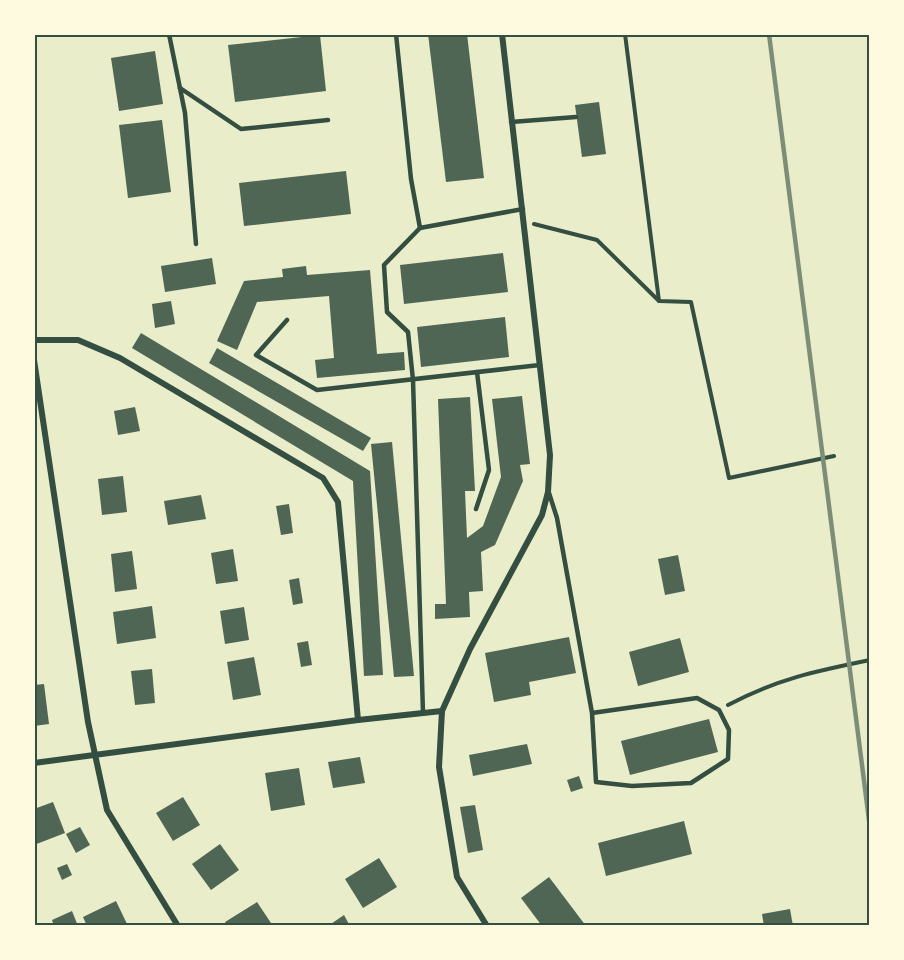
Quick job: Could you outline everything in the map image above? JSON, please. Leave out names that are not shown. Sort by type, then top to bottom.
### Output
[{"type":"street","points":[[487,926],[457,877],[439,767],[442,711],[470,649],[537,525],[548,492],[550,455],[502,34]]},
{"type":"street","points":[[34,340],[78,340],[120,358],[323,478],[338,502],[358,720]]},
{"type":"street","points":[[34,360],[95,756],[107,810],[178,926]]},
{"type":"street","points":[[34,763],[442,711]]},
{"type":"lane","points":[[169,34],[185,113],[196,244]]},
{"type":"lane","points":[[396,34],[411,178],[420,228]]},
{"type":"lane","points":[[180,88],[241,129],[327,120]]},
{"type":"lane","points":[[511,122],[576,117]]},
{"type":"lane","points":[[423,713],[413,380],[408,332],[387,312],[384,265],[420,228],[523,209]]},
{"type":"lane","points":[[287,320],[256,355],[317,390],[540,365]]},
{"type":"lane","points":[[476,509],[489,470],[477,372]]},
{"type":"lane","points":[[548,492],[557,518],[592,713],[596,782],[632,786],[691,783],[728,759],[729,730],[719,710],[697,698],[592,713]]},
{"type":"path","points":[[625,34],[659,301]]},
{"type":"path","points":[[525,221],[597,240],[659,301],[691,302],[729,478],[834,456]]},
{"type":"path","points":[[719,710],[764,686],[823,668],[870,660]]},
{"type":"building","points":[[428,34],[467,34],[484,178],[446,182]]},
{"type":"building","points":[[320,35],[326,91],[235,102],[228,45]]},
{"type":"building","points":[[155,51],[163,104],[119,111],[111,58]]},
{"type":"building","points":[[599,102],[606,154],[582,157],[575,105]]},
{"type":"building","points":[[162,120],[171,192],[128,198],[119,125]]},
{"type":"building","points":[[346,171],[351,214],[244,226],[239,183]]},
{"type":"building","points":[[503,253],[508,292],[404,304],[400,265]]},
{"type":"building","points":[[212,258],[216,284],[165,292],[161,266]]},
{"type":"building","points":[[306,266],[307,275],[370,270],[377,354],[404,352],[405,370],[317,378],[315,360],[334,358],[329,296],[257,302],[237,350],[217,341],[244,281],[283,277],[282,269]]},
{"type":"building","points":[[171,301],[175,324],[155,328],[152,304]]},
{"type":"building","points":[[505,317],[509,357],[421,367],[417,327]]},
{"type":"building","points":[[141,333],[370,471],[383,675],[364,676],[353,481],[132,348]]},
{"type":"building","points":[[217,348],[371,438],[363,451],[209,363]]},
{"type":"building","points":[[522,396],[530,464],[520,465],[523,481],[495,545],[481,552],[483,591],[469,592],[470,617],[435,619],[435,604],[446,604],[438,399],[470,397],[475,491],[465,491],[467,538],[483,526],[501,477],[492,399]]},
{"type":"building","points":[[135,407],[140,431],[118,435],[114,411]]},
{"type":"building","points":[[392,442],[414,676],[394,677],[371,444]]},
{"type":"building","points":[[123,476],[127,512],[102,515],[98,479]]},
{"type":"building","points":[[201,495],[206,519],[168,525],[164,501]]},
{"type":"building","points":[[289,504],[293,533],[281,535],[276,506]]},
{"type":"building","points":[[233,549],[238,581],[216,584],[211,553]]},
{"type":"building","points":[[132,551],[137,589],[115,592],[111,554]]},
{"type":"building","points":[[678,555],[685,591],[665,595],[658,559]]},
{"type":"building","points":[[299,578],[303,603],[293,605],[289,580]]},
{"type":"building","points":[[152,606],[156,638],[117,644],[113,612]]},
{"type":"building","points":[[244,607],[249,640],[225,644],[220,611]]},
{"type":"building","points":[[569,637],[576,673],[529,682],[531,695],[494,702],[485,653]]},
{"type":"building","points":[[680,638],[689,672],[638,686],[629,652]]},
{"type":"building","points":[[308,641],[312,665],[301,667],[297,643]]},
{"type":"building","points":[[254,657],[261,695],[233,700],[227,662]]},
{"type":"building","points":[[152,669],[155,703],[135,705],[131,671]]},
{"type":"building","points":[[44,684],[49,724],[34,726],[34,685]]},
{"type":"building","points":[[709,719],[718,752],[630,775],[621,741]]},
{"type":"building","points":[[527,744],[532,764],[473,776],[469,755]]},
{"type":"building","points":[[360,757],[365,783],[333,788],[328,762]]},
{"type":"building","points":[[299,768],[305,805],[271,811],[265,773]]},
{"type":"building","points":[[579,776],[583,788],[571,792],[567,780]]},
{"type":"building","points":[[183,797],[200,825],[173,841],[156,813]]},
{"type":"building","points":[[53,802],[65,833],[34,845],[34,809]]},
{"type":"building","points":[[475,805],[483,850],[468,853],[460,807]]},
{"type":"building","points":[[684,821],[692,854],[606,876],[598,843]]},
{"type":"building","points":[[80,827],[90,845],[76,853],[66,834]]},
{"type":"building","points":[[220,844],[239,870],[211,890],[192,864]]},
{"type":"building","points":[[379,858],[397,887],[363,908],[345,879]]},
{"type":"building","points":[[67,864],[72,875],[62,880],[57,868]]},
{"type":"building","points":[[549,877],[586,926],[542,926],[521,898]]},
{"type":"building","points":[[116,901],[128,926],[87,926],[83,917]]},
{"type":"building","points":[[257,902],[273,926],[227,926],[225,922]]},
{"type":"building","points":[[790,909],[793,926],[764,926],[762,914]]},
{"type":"building","points":[[72,911],[78,926],[54,926],[52,920]]},
{"type":"building","points":[[344,915],[350,926],[328,926]]},
{"type":"railway","points":[[769,34],[870,828]]}]
